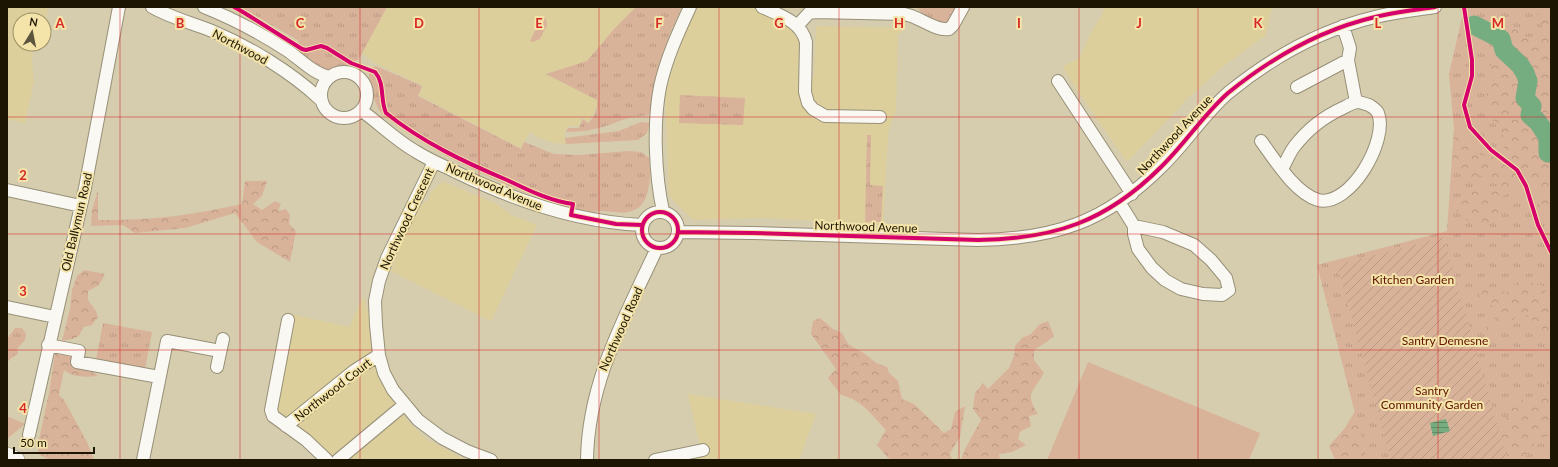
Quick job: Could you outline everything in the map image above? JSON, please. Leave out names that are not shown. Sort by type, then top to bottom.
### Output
[{"type":"main road","points":[[7,456],[16,460]]},
{"type":"street","name":"Old Ballymun Road","points":[[29,435],[48,345],[81,206],[119,7]]},
{"type":"street","name":"Northwood","points":[[152,7],[164,14],[213,31],[247,48],[289,75],[321,100]]},
{"type":"street","name":"Northwood","points":[[204,7],[255,31],[318,72],[330,77]]},
{"type":"street","points":[[662,211],[656,144],[657,108],[660,86],[672,45],[690,7]]},
{"type":"street","points":[[762,7],[798,25],[805,36],[805,92],[808,103],[813,109],[825,116],[880,118]]},
{"type":"street","points":[[798,25],[809,13],[816,12],[911,11],[939,29],[949,29],[952,28],[963,7]]},
{"type":"street","name":"Northwood Avenue","points":[[679,232],[1005,240],[1038,236],[1071,227],[1097,215],[1132,194],[1162,167],[1205,116],[1228,94],[1266,65],[1292,49],[1343,26],[1387,14],[1435,7]]},
{"type":"street","points":[[1343,26],[1350,48],[1348,60],[1356,102]]},
{"type":"street","points":[[1297,87],[1348,60]]},
{"type":"street","points":[[344,72],[357,76],[363,82],[366,89],[366,104],[362,111],[349,118],[334,117],[328,113],[321,100],[322,87],[330,77],[336,73],[344,72]]},
{"type":"street","points":[[1058,81],[1132,194]]},
{"type":"street","points":[[1261,142],[1282,169],[1294,183],[1308,195],[1318,200],[1329,201],[1343,194],[1365,171],[1373,153],[1378,136],[1378,113],[1373,107],[1356,102],[1327,116],[1311,128],[1293,149],[1282,169]]},
{"type":"street","name":"Northwood Avenue","points":[[362,111],[397,139],[434,162],[481,184],[541,208],[591,220],[616,224],[642,225]]},
{"type":"street","name":"Northwood Crescent","points":[[434,162],[387,258],[379,281],[375,301],[379,355],[384,374],[393,390],[418,420],[442,438],[467,451],[491,460]]},
{"type":"street","points":[[7,190],[81,206]]},
{"type":"street","points":[[1119,202],[1134,226],[1134,234],[1138,249],[1152,268],[1165,280],[1181,289],[1203,294],[1222,295],[1229,290],[1226,278],[1211,260],[1194,245],[1163,232],[1134,226]]},
{"type":"street","points":[[662,211],[671,214],[677,221],[679,232],[676,240],[671,245],[665,248],[657,248],[650,246],[645,240],[642,233],[642,225],[649,215],[654,212],[662,211]]},
{"type":"street","name":"Northwood Road","points":[[587,460],[588,436],[595,394],[601,374],[615,336],[657,248]]},
{"type":"street","points":[[7,307],[55,317]]},
{"type":"street","name":"Northwood Court","points":[[288,320],[271,410],[273,416],[306,440],[327,460]]},
{"type":"street","points":[[143,460],[166,341],[221,345],[217,367]]},
{"type":"street","points":[[48,345],[79,351],[77,362],[159,377]]},
{"type":"street","name":"Northwood Court","points":[[286,426],[354,371],[379,355]]},
{"type":"street","points":[[338,460],[404,405]]},
{"type":"street","points":[[655,460],[703,450]]},
{"type":"shaded area","points":[[7,7],[48,7],[47,12],[12,12],[12,52],[33,52],[34,82],[25,123],[7,119]]},
{"type":"shaded area","points":[[366,7],[636,7],[614,29],[587,61],[546,74],[597,100],[597,106],[589,122],[582,118],[579,126],[568,126],[564,134],[566,144],[554,143],[539,138],[530,132],[520,148],[418,95],[423,86],[373,62],[360,51]]},
{"type":"shaded area","points":[[699,7],[752,7],[790,25],[799,33],[798,76],[814,77],[816,26],[903,28],[902,33],[898,33],[896,110],[890,125],[888,137],[883,224],[761,218],[693,220],[669,196],[665,90],[689,22]]},
{"type":"shaded area","points":[[1106,7],[1272,7],[1266,35],[1225,65],[1188,98],[1129,160],[1126,161],[1069,78],[1063,66],[1079,58]]},
{"type":"shaded area","points":[[444,182],[495,203],[511,215],[537,225],[491,321],[391,271],[416,208],[428,200],[431,192],[439,184]]},
{"type":"shaded area","points":[[364,296],[371,325],[378,374],[390,396],[408,421],[426,439],[466,460],[327,460],[271,410],[285,313],[349,327]]},
{"type":"shaded area","points":[[688,394],[816,414],[799,460],[677,460],[702,455]]},
{"type":"shaded area","points":[[1446,419],[1450,431],[1433,436],[1430,423]]},
{"type":"green space","points":[[241,7],[387,7],[360,57],[354,63],[329,70],[320,67],[295,49],[299,41]]},
{"type":"green space","points":[[636,7],[682,7],[670,33],[660,61],[649,115],[628,118],[603,127],[585,131],[566,132],[568,128],[579,128],[583,119],[588,123],[592,119],[597,106],[597,100],[546,74],[587,61],[614,29]]},
{"type":"green space","points":[[918,7],[957,7],[950,20],[944,24],[926,16]]},
{"type":"green space","name":"Santry Demesne","points":[[1460,7],[1551,7],[1551,460],[1367,460],[1317,265],[1447,231],[1454,129],[1449,74],[1463,13]]},
{"type":"green space","points":[[1545,7],[1551,7],[1551,224],[1539,204],[1541,189],[1526,186],[1501,197],[1497,223],[1470,223],[1456,210],[1465,188],[1500,186],[1479,175],[1466,178],[1452,164],[1454,129],[1467,136],[1479,155],[1501,158],[1506,140],[1494,122],[1487,96],[1487,84],[1492,61],[1510,26],[1538,44],[1544,29],[1536,15]]},
{"type":"green space","points":[[540,16],[546,19],[547,25],[540,39],[533,42],[530,41],[539,23]]},
{"type":"green space","points":[[376,66],[422,86],[418,96],[521,149],[524,142],[554,154],[579,155],[629,151],[641,152],[649,158],[650,164],[650,179],[647,195],[640,207],[634,210],[626,212],[583,212],[532,195],[495,180],[419,140],[386,117],[378,108],[371,87],[369,73],[372,68]]},
{"type":"green space","points":[[680,95],[745,98],[743,125],[679,123]]},
{"type":"green space","points":[[641,122],[650,123],[647,133],[638,140],[566,144],[565,138],[619,131]]},
{"type":"green space","points":[[867,135],[871,135],[870,185],[883,186],[881,222],[865,222]]},
{"type":"green space","points":[[245,181],[267,181],[262,196],[253,204],[262,210],[275,201],[281,204],[278,211],[286,209],[290,215],[289,224],[296,231],[290,262],[257,242],[235,213],[185,228],[135,233],[123,225],[91,226],[92,210],[98,190],[98,220],[152,218],[188,214],[242,204]]},
{"type":"green space","name":"Santry Community Garden","points":[[1444,237],[1507,460],[1391,460],[1337,265]]},
{"type":"green space","points":[[84,270],[105,274],[99,285],[88,291],[88,300],[96,311],[98,317],[92,325],[83,327],[78,336],[73,339],[62,341],[70,309],[72,290],[77,276]]},
{"type":"green space","points":[[1520,279],[1544,286],[1549,306],[1551,305],[1551,338],[1523,312],[1495,333],[1484,330],[1506,305],[1494,307],[1481,301],[1479,288],[1508,292]]},
{"type":"green space","points":[[820,318],[833,329],[842,333],[848,344],[865,354],[876,363],[887,367],[889,373],[898,381],[902,399],[914,404],[944,433],[951,429],[955,412],[965,406],[960,437],[950,453],[952,460],[894,460],[888,458],[877,445],[886,430],[861,404],[841,395],[828,378],[836,369],[811,334],[813,321]]},
{"type":"green space","points":[[1048,321],[1054,336],[1034,350],[1034,360],[1044,373],[1031,397],[1031,401],[1038,414],[1029,416],[1031,426],[1020,432],[1018,439],[1026,445],[1012,452],[999,454],[1000,460],[961,460],[965,449],[981,420],[973,409],[975,393],[983,383],[988,389],[1009,368],[1014,356],[1015,346],[1022,338],[1031,334],[1040,324]]},
{"type":"green space","points":[[103,323],[152,332],[145,369],[96,360]]},
{"type":"green space","points":[[15,328],[22,328],[26,334],[25,340],[17,349],[18,353],[7,362],[7,339]]},
{"type":"green space","points":[[56,348],[72,353],[86,367],[98,376],[76,376],[64,370],[59,395],[64,400],[87,442],[94,460],[50,460],[38,454],[38,444],[49,393]]},
{"type":"green space","points":[[1088,362],[1260,433],[1249,460],[1047,460]]},
{"type":"green space","points":[[1551,375],[1551,434],[1537,440],[1523,460],[1496,460],[1487,432],[1510,415],[1514,395],[1532,405],[1542,392]]},
{"type":"green space","points":[[1355,411],[1367,460],[1335,460],[1329,446],[1345,428]]},
{"type":"green space","points":[[7,416],[25,424],[7,439]]},
{"type":"waterway","points":[[1474,25],[1501,39],[1504,50],[1520,65],[1525,73],[1528,81],[1525,98],[1532,106],[1530,115],[1538,122],[1548,137],[1548,153],[1551,153]]},
{"type":"cycle path","points":[[234,7],[302,49],[306,50],[321,46],[327,48],[351,63],[375,72],[380,81],[386,113],[414,133],[444,151],[539,195],[564,203],[573,204],[571,215],[616,224],[642,225]]},
{"type":"cycle path","points":[[679,232],[978,240],[1031,236],[1055,231],[1077,224],[1099,214],[1140,186],[1170,158],[1210,111],[1228,93],[1244,80],[1279,57],[1335,29],[1375,17],[1435,7]]},
{"type":"cycle path","points":[[1464,7],[1472,60],[1472,76],[1464,105],[1470,127],[1491,150],[1517,170],[1526,186],[1538,225],[1551,252]]},
{"type":"cycle path","points":[[664,212],[673,217],[677,223],[678,230],[677,237],[673,243],[664,248],[656,248],[647,243],[643,237],[642,226],[647,217],[653,213],[664,212]]},
{"type":"park label","name":"Kitchen Garden","points":[[1413,280]]}]
